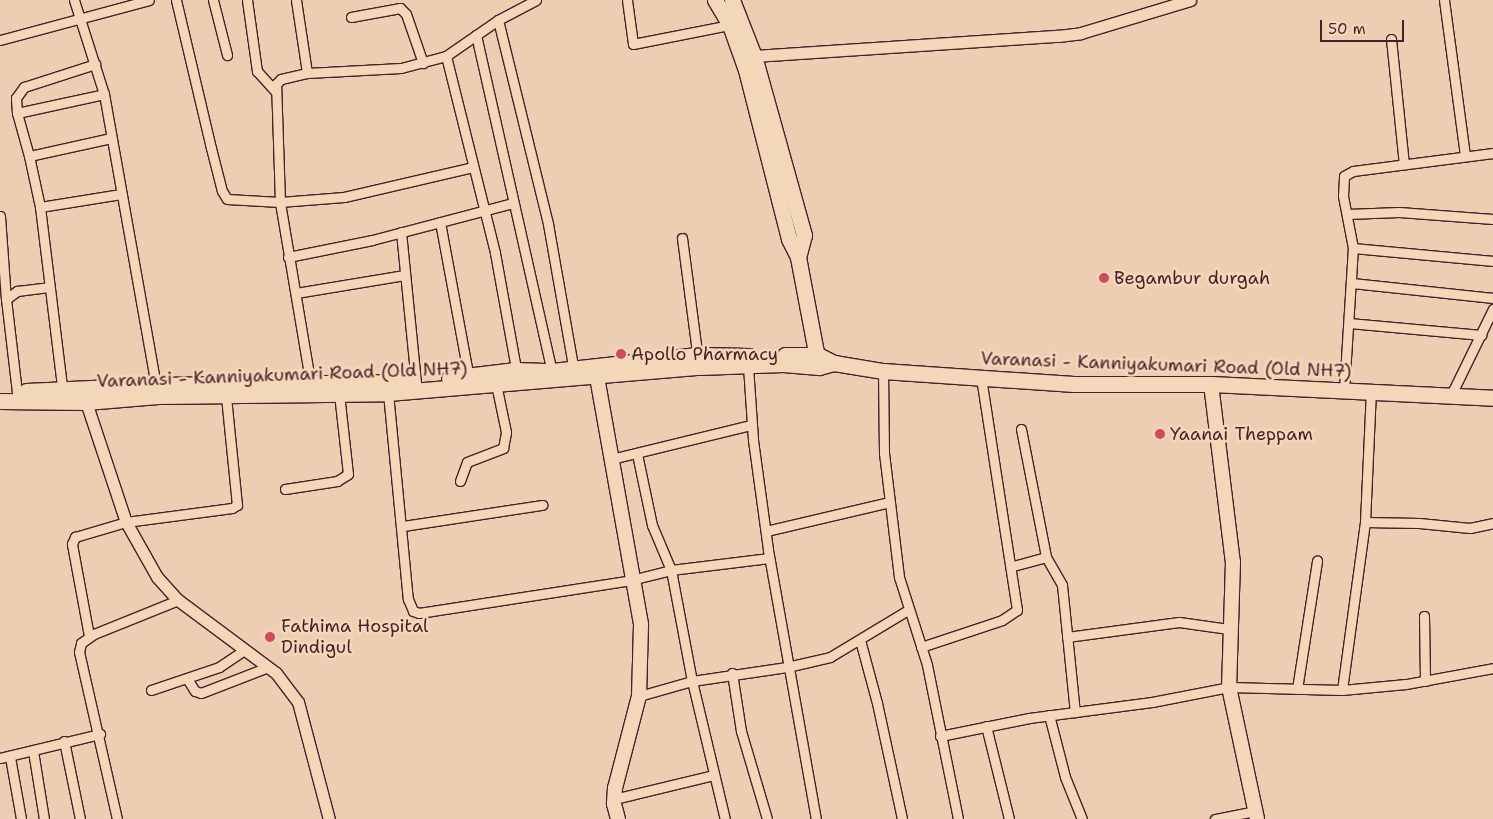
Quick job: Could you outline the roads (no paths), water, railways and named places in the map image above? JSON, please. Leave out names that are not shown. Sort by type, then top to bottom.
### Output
[{"type":"main road","points":[[574,373],[698,361],[788,355],[818,361],[798,256],[789,239],[746,70],[730,25],[715,0]]},
{"type":"main road","points":[[732,0],[754,56],[804,236],[798,256]]},
{"type":"main road","points":[[788,355],[809,343],[813,332]]},
{"type":"main road","name":"Varanasi - Kanniyakumari Road (Old NH7)","points":[[0,401],[17,397],[63,394],[86,402],[158,396],[226,396],[311,388],[339,394],[388,393],[416,386],[496,384],[517,376],[574,373],[597,376],[698,361],[748,366],[818,361],[883,370],[1074,384],[1211,384],[1493,398]]},
{"type":"main road","points":[[63,394],[156,385],[311,388],[416,386],[517,376]]},
{"type":"main road","points":[[597,376],[631,580],[641,625],[639,696],[618,767],[614,799],[618,819]]},
{"type":"main road","points":[[1211,384],[1233,562],[1229,629],[1229,687],[1256,815]]},
{"type":"main road","points":[[0,391],[17,397]]},
{"type":"street","points":[[74,0],[104,94],[156,385]]},
{"type":"street","points":[[0,40],[79,17],[149,0]]},
{"type":"street","points":[[176,0],[224,196],[233,200],[280,202],[344,197],[473,167]]},
{"type":"street","points":[[213,0],[227,55]]},
{"type":"street","points":[[247,0],[257,71],[275,91]]},
{"type":"street","points":[[296,0],[307,73]]},
{"type":"street","points":[[311,388],[280,202],[275,91],[281,79],[307,73],[377,70],[423,63],[446,56],[498,20],[536,0]]},
{"type":"street","points":[[627,0],[633,44],[730,25]]},
{"type":"street","points":[[754,56],[1058,36],[1080,33],[1190,0]]},
{"type":"street","points":[[1444,0],[1465,156]]},
{"type":"street","points":[[351,17],[400,8],[406,14],[423,63]]},
{"type":"street","points":[[498,20],[548,224],[574,373]]},
{"type":"street","points":[[476,35],[512,202],[553,375]]},
{"type":"street","points":[[1391,39],[1404,164]]},
{"type":"street","points":[[446,56],[484,211],[517,376]]},
{"type":"street","points":[[63,394],[40,207],[17,113],[16,98],[24,87],[95,64]]},
{"type":"street","points":[[17,113],[104,94]]},
{"type":"street","points":[[29,156],[111,138]]},
{"type":"street","points":[[1344,390],[1353,248],[1343,196],[1344,176],[1353,171],[1493,153]]},
{"type":"street","points":[[40,207],[121,194]]},
{"type":"street","points":[[288,257],[400,232],[512,202]]},
{"type":"street","points":[[1347,214],[1399,212],[1493,219]]},
{"type":"street","points":[[0,216],[6,299],[17,397]]},
{"type":"street","points":[[440,222],[467,368]]},
{"type":"street","points":[[400,232],[416,386]]},
{"type":"street","points":[[682,238],[698,361]]},
{"type":"street","points":[[1353,248],[1493,261]]},
{"type":"street","points":[[296,293],[405,275]]},
{"type":"street","points":[[1352,283],[1493,298]]},
{"type":"street","points":[[6,299],[17,291],[49,287]]},
{"type":"street","points":[[1451,395],[1493,310]]},
{"type":"street","points":[[1349,323],[1480,335]]},
{"type":"street","points":[[748,366],[751,425],[770,558],[787,667],[816,819]]},
{"type":"street","points":[[883,370],[884,453],[899,577],[908,610],[928,665],[940,736],[958,819]]},
{"type":"street","points":[[921,647],[1016,614],[1018,602],[1013,566],[995,480],[981,378]]},
{"type":"street","points":[[460,481],[467,462],[503,448],[506,432],[496,384]]},
{"type":"street","points":[[1342,690],[1365,522],[1371,391]]},
{"type":"street","points":[[388,393],[403,526],[408,599],[413,611],[419,613],[631,580],[671,570],[770,558]]},
{"type":"street","points":[[285,489],[337,481],[348,474],[339,394]]},
{"type":"street","points":[[89,636],[73,541],[81,534],[126,522],[235,507],[237,501],[226,396]]},
{"type":"street","points":[[86,402],[126,522],[149,565],[178,600],[268,667],[288,686],[298,702],[330,819]]},
{"type":"street","points":[[611,459],[751,425]]},
{"type":"street","points":[[1021,429],[1046,557],[1062,585],[1075,712]]},
{"type":"street","points":[[637,454],[652,525],[671,570],[692,681],[724,819]]},
{"type":"street","points":[[766,531],[890,502]]},
{"type":"street","points":[[403,526],[542,505]]},
{"type":"street","points":[[1365,522],[1419,523],[1470,528],[1493,523]]},
{"type":"street","points":[[1013,566],[1046,557]]},
{"type":"street","points":[[1297,689],[1317,561]]},
{"type":"street","points":[[117,819],[100,734],[79,652],[81,643],[89,636],[178,600]]},
{"type":"street","points":[[639,696],[692,681],[787,667],[830,657],[908,610]]},
{"type":"street","points":[[1424,616],[1425,681]]},
{"type":"street","points":[[1067,637],[1179,622],[1229,629]]},
{"type":"street","points":[[860,640],[877,703],[902,819]]},
{"type":"street","points":[[150,690],[188,680],[224,665],[244,650]]},
{"type":"street","points":[[188,680],[195,691],[201,693],[268,667]]},
{"type":"street","points":[[940,736],[1049,715],[1152,702],[1229,687],[1342,690],[1425,681],[1493,668]]},
{"type":"street","points":[[732,674],[741,731],[767,819]]},
{"type":"street","points":[[1049,715],[1065,777],[1082,819]]},
{"type":"street","points":[[986,726],[1009,819]]},
{"type":"street","points":[[0,758],[33,751],[64,741],[100,734]]},
{"type":"street","points":[[64,741],[80,819]]},
{"type":"street","points":[[33,751],[44,819]]},
{"type":"street","points":[[10,756],[20,819]]},
{"type":"street","points":[[614,799],[714,775]]},
{"type":"street","points":[[1215,819],[1256,815]]},
{"type":"place","name":"Begambur durgah","points":[[1104,278]]},
{"type":"place","name":"Apollo Pharmacy","points":[[621,354]]},
{"type":"place","name":"Yaanai Theppam","points":[[1160,434]]},
{"type":"place","name":"Fathima Hospital Dindigul","points":[[270,637]]}]
